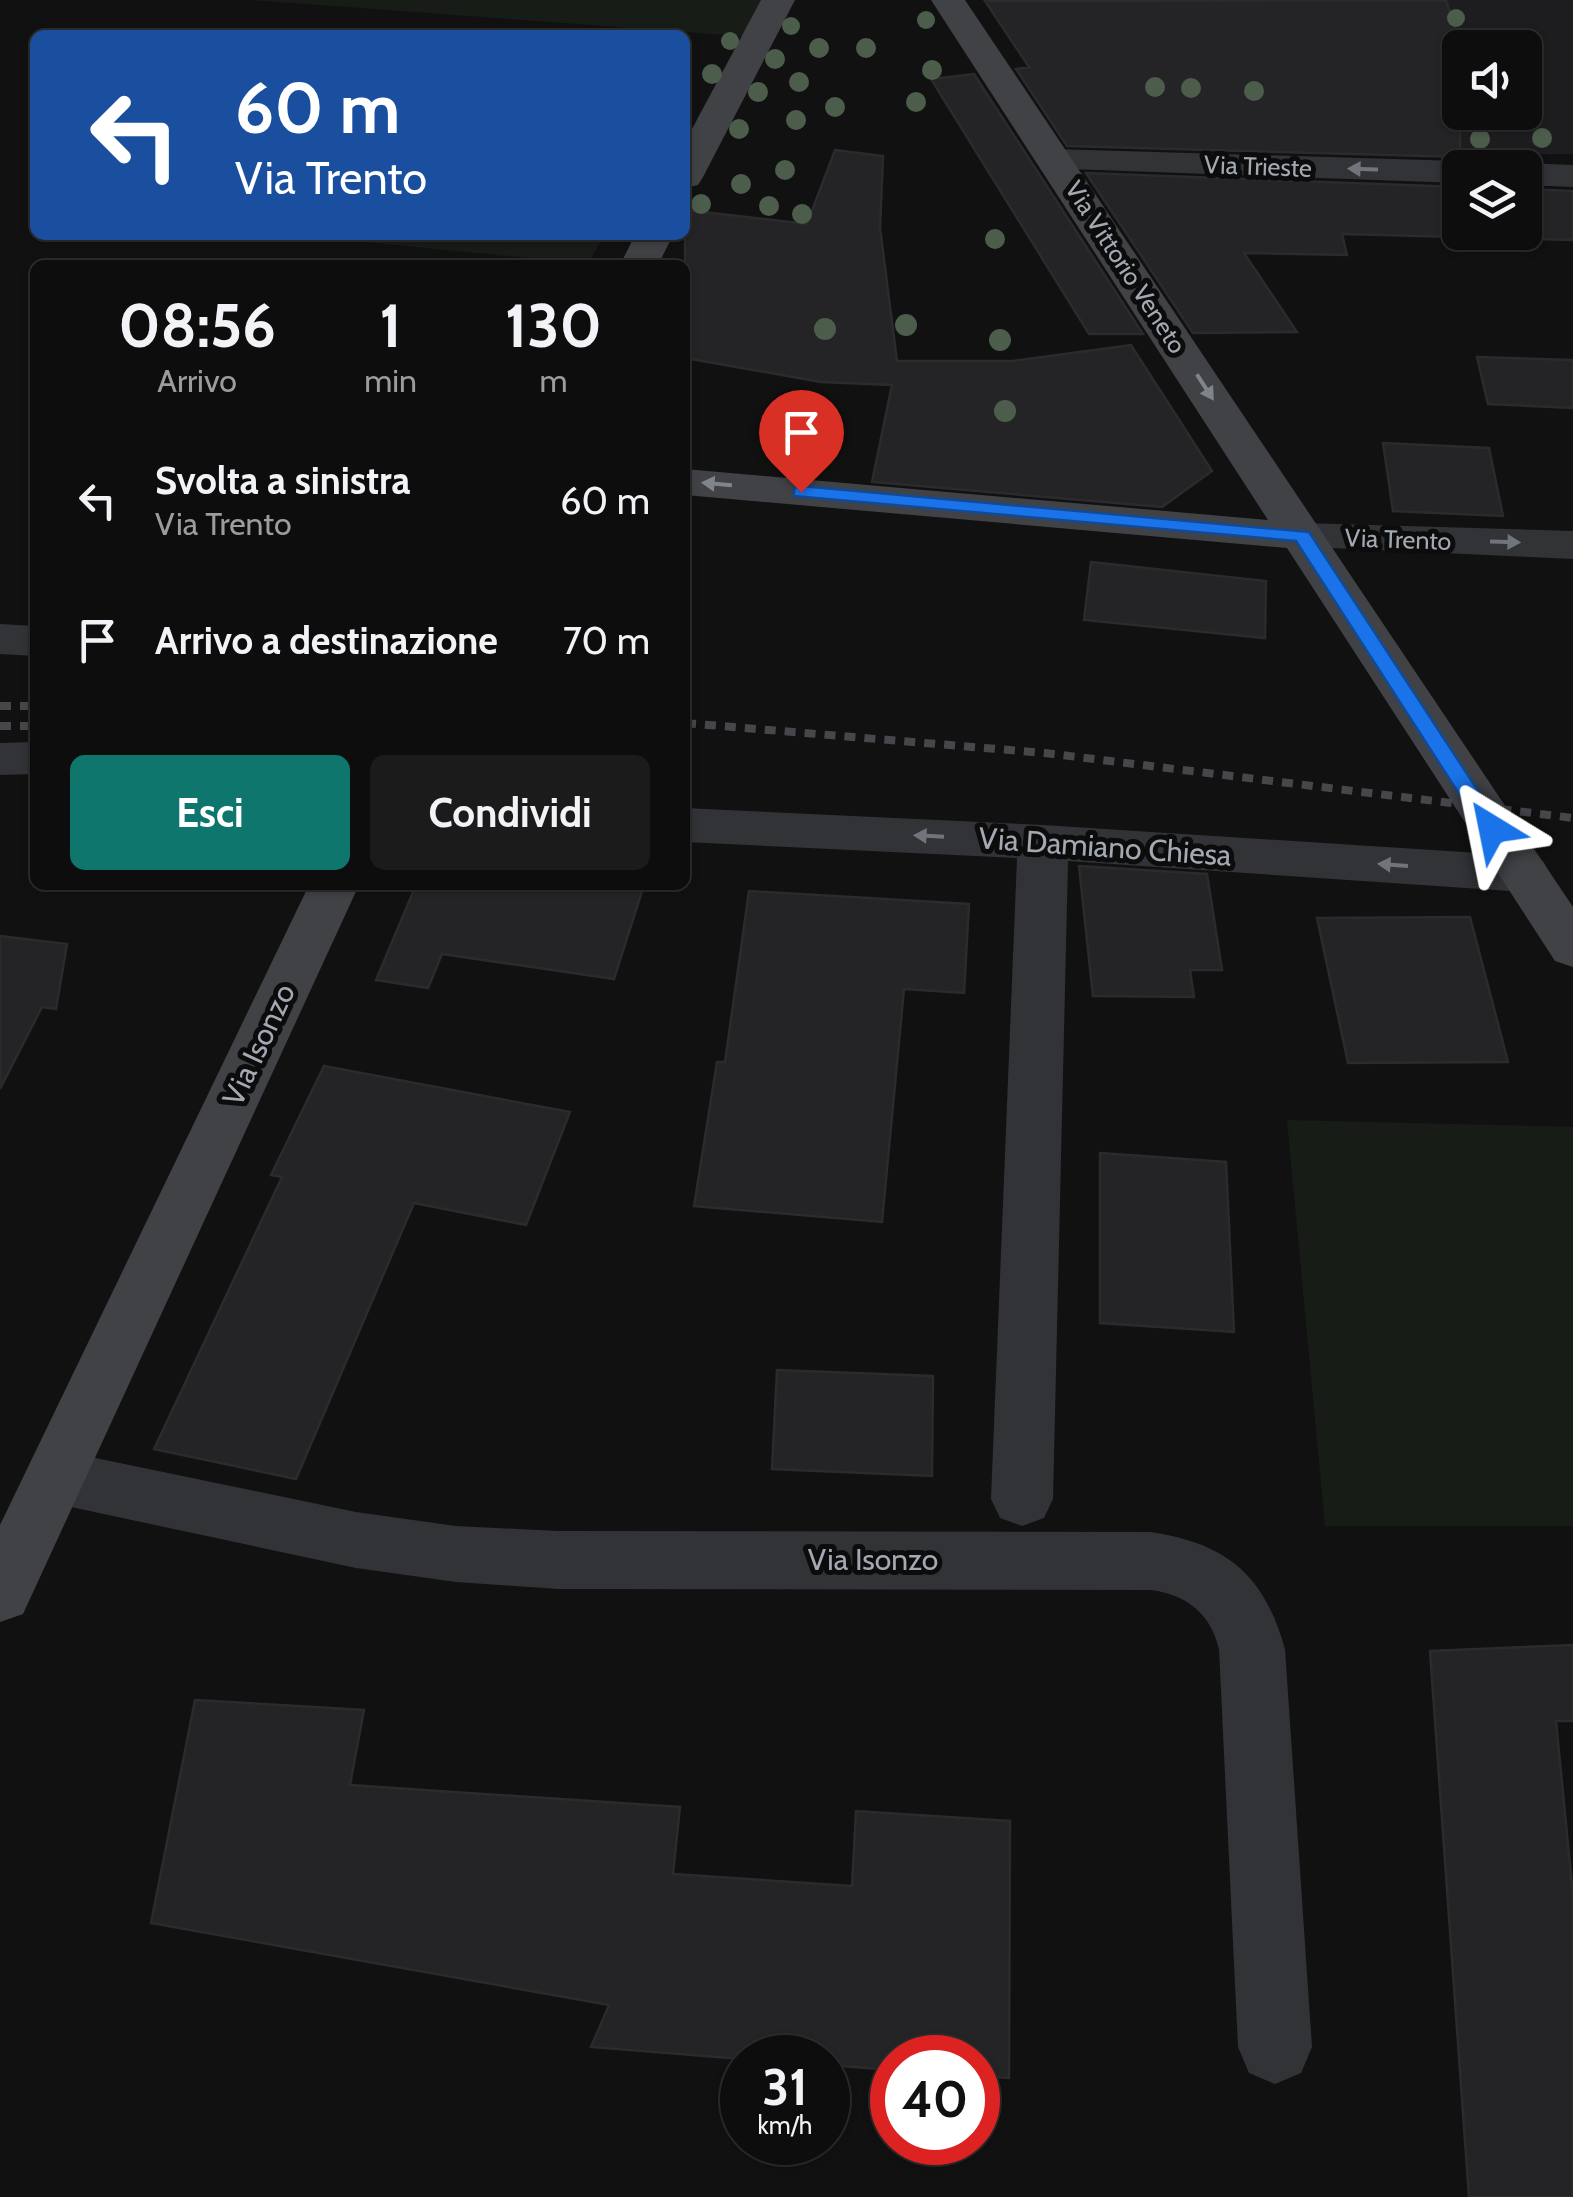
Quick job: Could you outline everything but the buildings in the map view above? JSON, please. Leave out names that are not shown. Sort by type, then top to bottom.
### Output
[{"type":"street","points":[[690,167],[778,0]]},
{"type":"street","name":"Via Vittorio Veneto","points":[[948,0],[1573,948]]},
{"type":"street","name":"Via Trieste","points":[[1055,160],[1442,171]]},
{"type":"street","points":[[1542,175],[1573,176]]},
{"type":"street","name":"Via Trento","points":[[690,482],[1302,536],[1573,545]]},
{"type":"street","points":[[0,639],[30,641]]},
{"type":"street","points":[[0,759],[30,758]]},
{"type":"street","name":"Via Damiano Chiesa","points":[[690,825],[1043,842],[1525,874]]},
{"type":"street","points":[[1022,1500],[1043,842]]},
{"type":"street","name":"Via Isonzo","points":[[0,1592],[332,890]]},
{"type":"street","name":"Via Isonzo","points":[[57,1477],[356,1540],[456,1554],[558,1560],[1150,1561],[1198,1572],[1219,1585],[1237,1604],[1252,1649],[1275,2047]]},
{"type":"shaded area","points":[[251,0],[765,0],[753,37]]},
{"type":"shaded area","points":[[1301,0],[1573,0],[1573,154],[1542,154],[1542,150],[1442,150],[1442,154],[1336,154]]},
{"type":"shaded area","points":[[345,240],[601,240],[590,260],[547,260]]},
{"type":"shaded area","points":[[1287,1120],[1573,1127],[1573,1526],[1325,1526]]},
{"type":"railway","points":[[0,706],[30,706]]},
{"type":"railway","points":[[690,723],[1045,753],[1573,818]]},
{"type":"railway","points":[[0,726],[30,726]]},
{"type":"route","points":[[801,492],[1302,536],[1492,829]]}]
